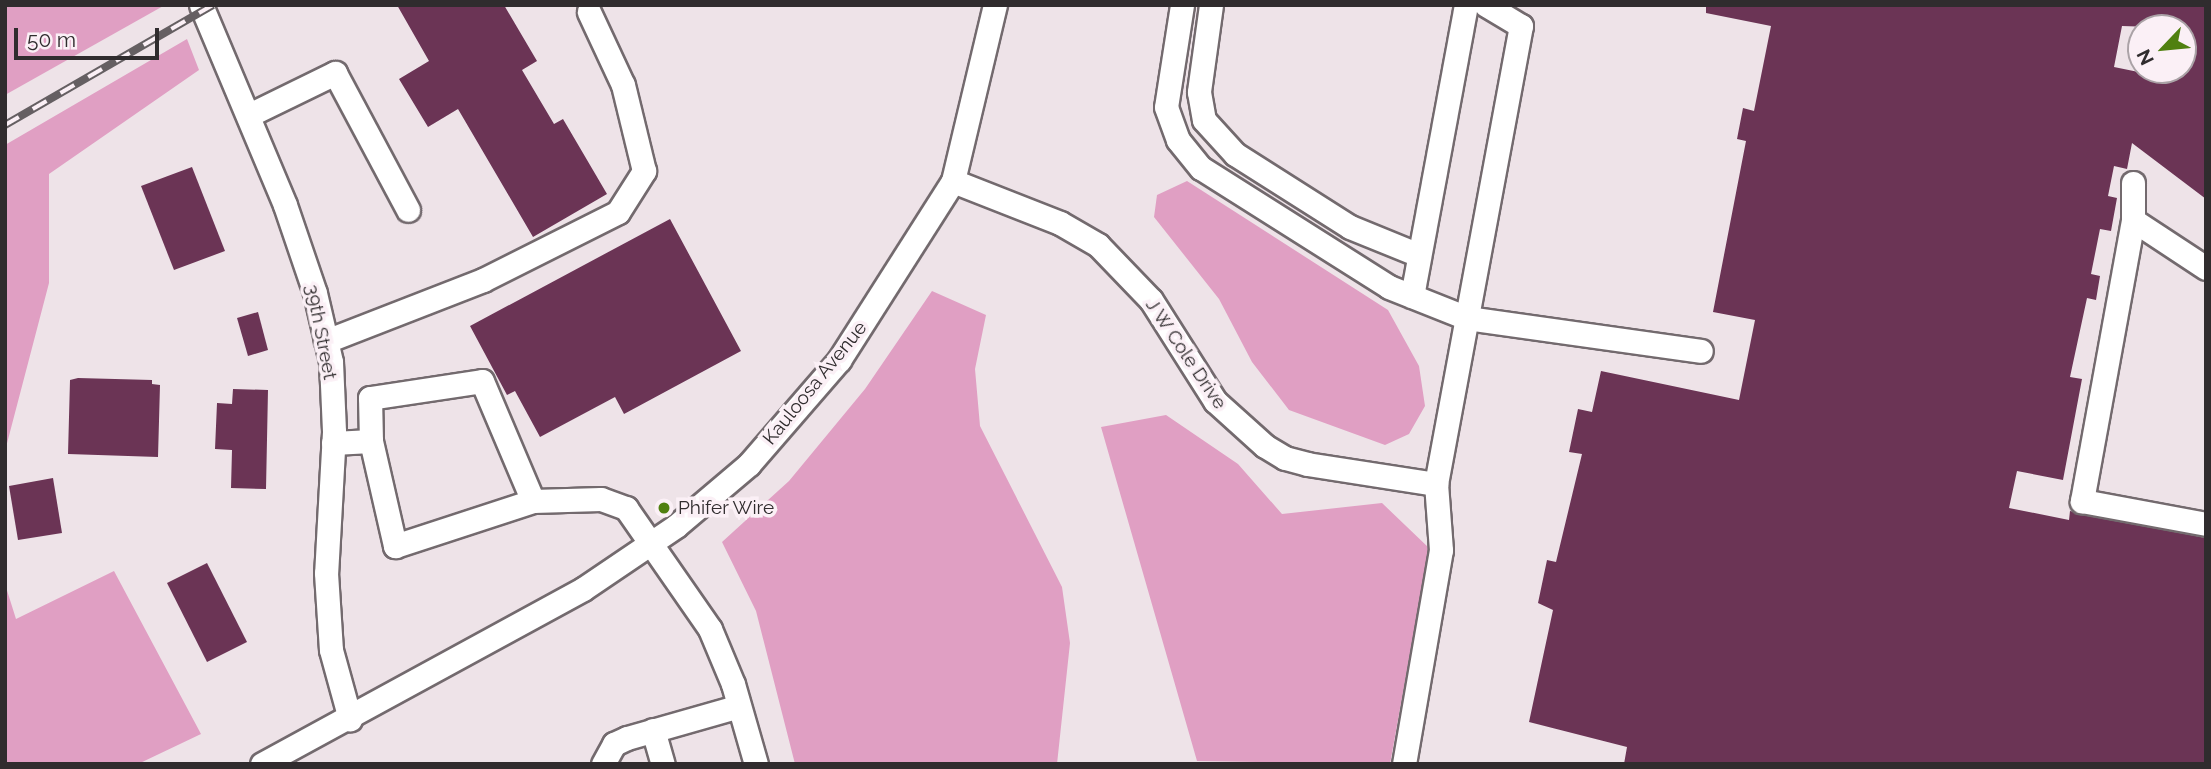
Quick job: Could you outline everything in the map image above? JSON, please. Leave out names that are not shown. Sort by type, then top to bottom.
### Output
[{"type":"street","name":"39th Street","points":[[201,5],[249,115],[315,293],[326,341],[333,443],[327,599],[331,650],[350,719]]},
{"type":"street","name":"Kauloosa Avenue","points":[[262,764],[350,719],[583,589],[652,544],[749,464],[796,414],[878,303],[953,181],[995,5]]},
{"type":"street","points":[[1182,5],[1166,107],[1178,141],[1201,168],[1389,287],[1467,318],[1701,351]]},
{"type":"street","points":[[1211,5],[1199,92],[1203,120],[1235,154],[1350,227],[1419,255]]},
{"type":"street","points":[[1412,296],[1466,5]]},
{"type":"street","points":[[1404,764],[1441,550],[1436,484],[1521,26],[1486,5]]},
{"type":"street","points":[[326,341],[483,280],[618,212],[644,171],[623,85],[589,12]]},
{"type":"street","points":[[249,115],[335,73],[408,210]]},
{"type":"street","name":"J W Cole Drive","points":[[953,181],[1060,223],[1098,244],[1151,300],[1215,401],[1265,446],[1285,458],[1307,464],[1436,484]]},
{"type":"street","points":[[2133,183],[2133,220],[2082,501],[2206,524]]},
{"type":"street","points":[[2133,220],[2206,268]]},
{"type":"street","points":[[533,501],[482,381],[370,398],[371,440],[395,546],[533,501],[601,499],[626,508],[710,629],[740,706],[756,764]]},
{"type":"street","points":[[333,443],[371,440]]},
{"type":"street","points":[[603,764],[614,744],[653,730],[740,706]]},
{"type":"street","points":[[653,730],[663,764]]},
{"type":"shaded area","points":[[5,5],[165,5],[5,95]]},
{"type":"shaded area","points":[[187,39],[199,70],[49,174],[49,283],[5,451],[5,145]]},
{"type":"shaded area","points":[[1187,181],[1388,310],[1419,366],[1425,406],[1409,434],[1385,445],[1289,410],[1252,362],[1219,299],[1154,217],[1157,195]]},
{"type":"shaded area","points":[[932,291],[986,315],[975,369],[980,426],[1062,587],[1070,643],[1057,764],[795,764],[756,611],[722,542],[789,481],[865,389]]},
{"type":"shaded area","points":[[1166,415],[1238,464],[1282,514],[1382,503],[1429,548],[1390,764],[1197,761],[1101,427]]},
{"type":"shaded area","points":[[114,571],[201,734],[138,764],[5,764],[5,584],[16,619]]},
{"type":"building","points":[[397,5],[504,5],[537,61],[522,70],[554,124],[563,119],[607,194],[533,237],[458,109],[428,127],[399,79],[429,61]]},
{"type":"building","points":[[1706,5],[2206,5],[2206,199],[2132,143],[2127,169],[2114,166],[2108,196],[2117,198],[2111,231],[2100,229],[2091,274],[2100,276],[2096,300],[2087,298],[2070,377],[2082,379],[2063,480],[2017,471],[2009,508],[2069,520],[2070,511],[2206,538],[2206,764],[1624,764],[1627,747],[1529,722],[1553,610],[1538,603],[1547,560],[1556,562],[1582,454],[1569,452],[1578,409],[1592,412],[1601,371],[1739,400],[1755,320],[1713,312],[1746,141],[1737,139],[1743,108],[1754,111],[1771,26],[1706,13]]},
{"type":"building","points":[[192,167],[225,251],[174,270],[141,186]]},
{"type":"building","points":[[670,219],[741,351],[624,414],[615,397],[540,437],[515,391],[507,395],[470,326]]},
{"type":"building","points":[[258,312],[268,350],[248,356],[237,318]]},
{"type":"building","points":[[70,380],[152,380],[152,384],[160,385],[158,457],[68,454]]},
{"type":"building","points":[[233,389],[268,390],[266,489],[231,488],[232,450],[215,449],[217,403],[232,404]]},
{"type":"building","points":[[53,478],[62,533],[18,540],[9,486]]},
{"type":"building","points":[[207,563],[247,642],[207,662],[167,583]]},
{"type":"railway","points":[[5,125],[213,5]]},
{"type":"place","name":"Phifer Wire","points":[[664,508]]}]
